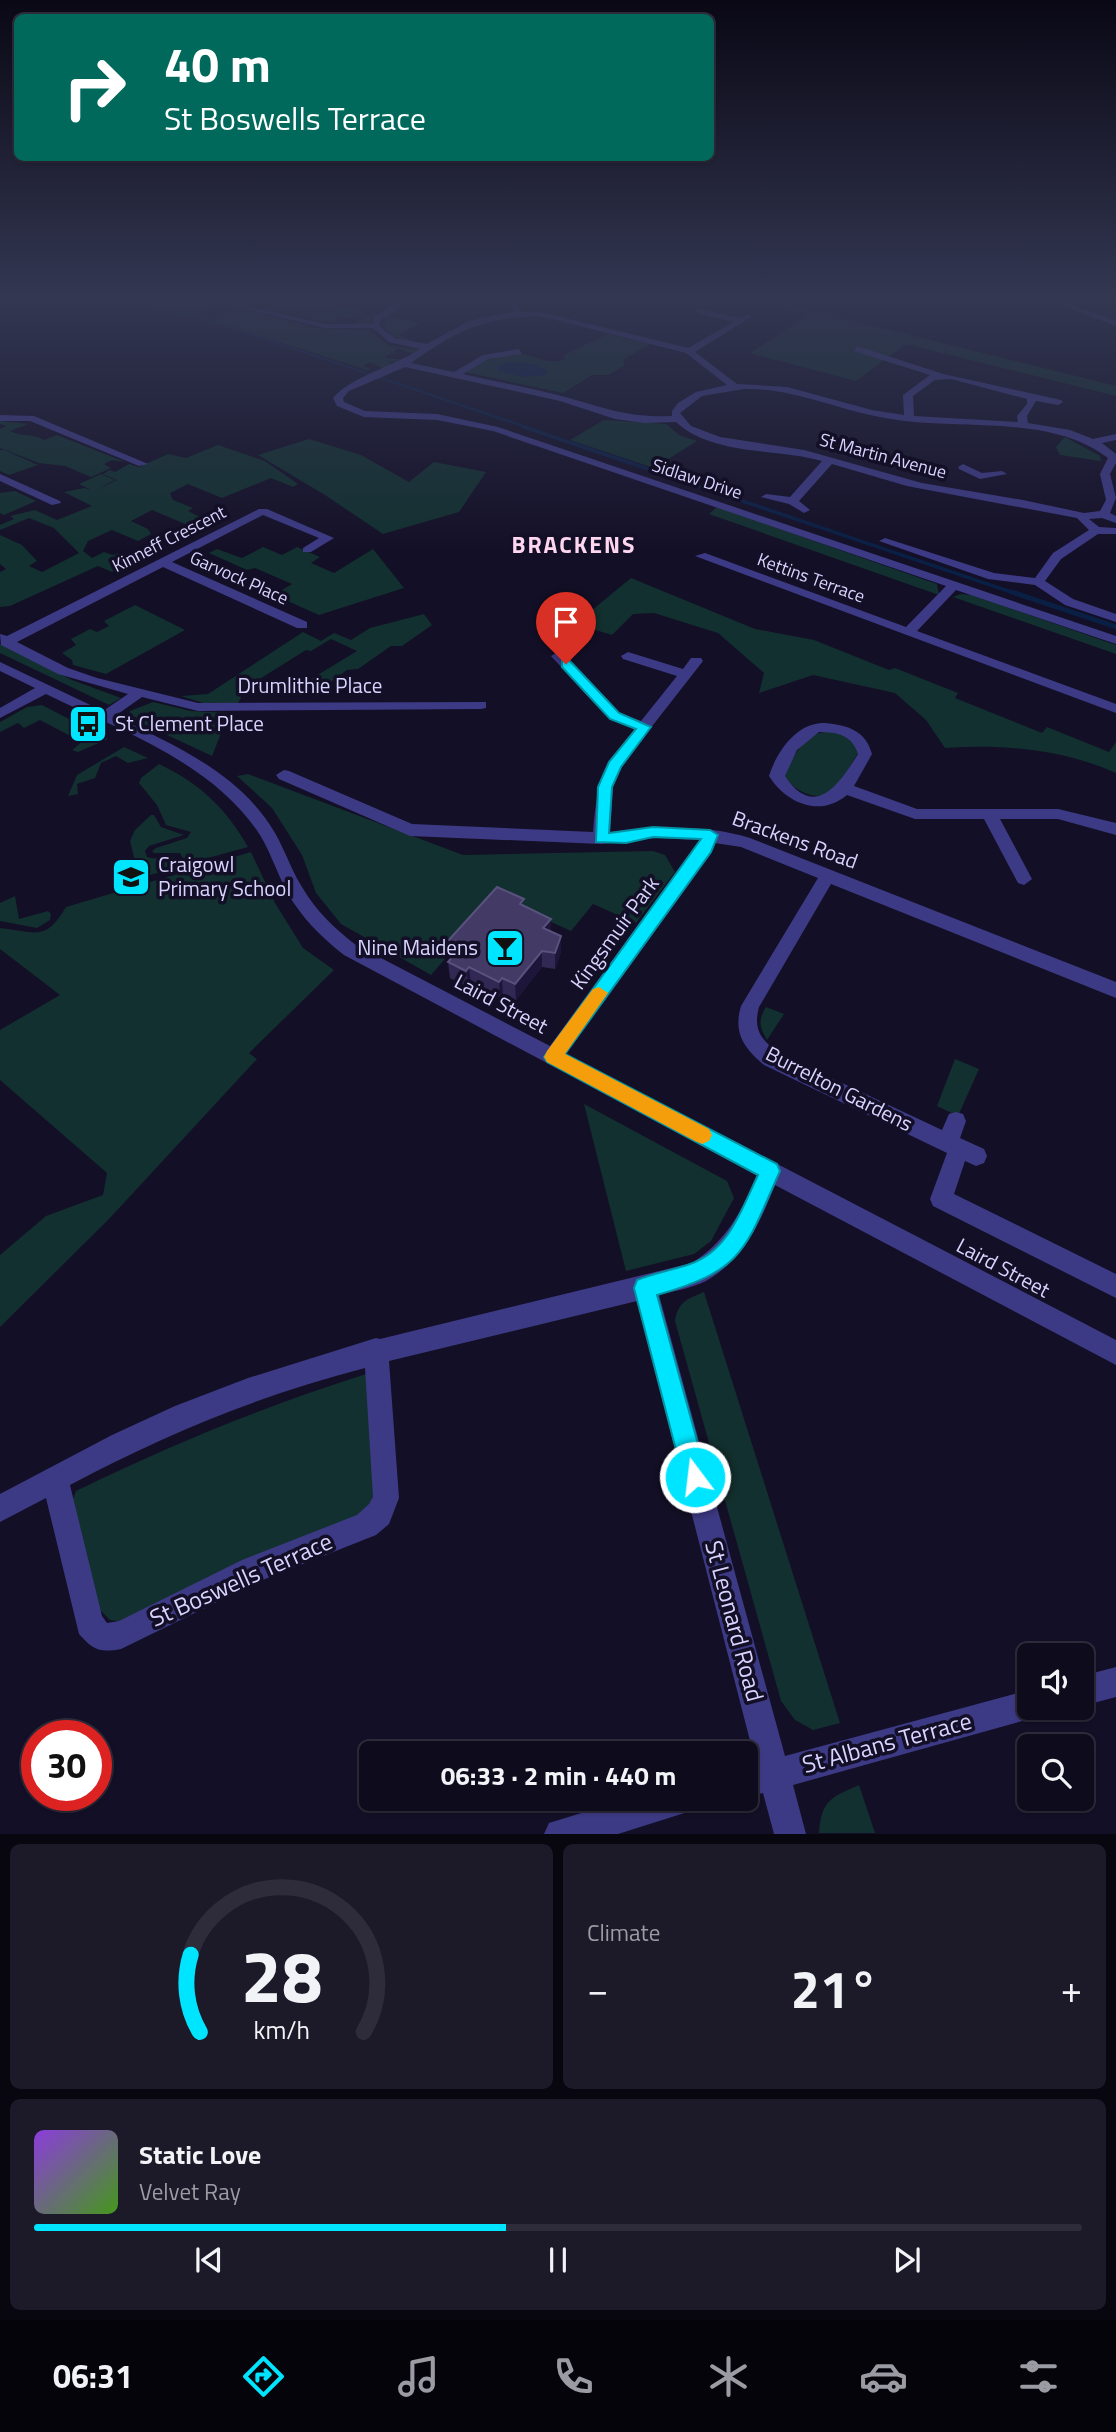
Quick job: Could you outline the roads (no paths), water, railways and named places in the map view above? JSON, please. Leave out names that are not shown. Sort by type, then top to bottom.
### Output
[{"type":"street","name":"Sidlaw Drive","points":[[362,383],[346,389],[338,398],[340,404],[364,414],[437,417],[495,429],[1116,640]]},
{"type":"street","points":[[485,383],[562,399],[628,419],[678,419],[675,413],[686,402],[708,393],[735,387],[777,388],[875,413],[1058,430],[1091,442],[1114,457],[1105,474],[1113,501],[1110,518]]},
{"type":"street","points":[[729,383],[735,387]]},
{"type":"street","points":[[909,418],[908,395],[923,383]]},
{"type":"street","points":[[969,383],[1058,402]]},
{"type":"street","points":[[562,399],[575,391]]},
{"type":"street","points":[[1024,427],[1022,416],[1032,404],[1031,397]]},
{"type":"street","points":[[0,418],[31,418],[143,464]]},
{"type":"street","name":"St Martin Avenue","points":[[678,419],[688,430],[705,436],[782,448],[830,460],[880,477],[1034,503],[1084,517],[1110,518]]},
{"type":"street","points":[[1091,442],[1116,438]]},
{"type":"street","points":[[792,501],[808,486],[815,470],[830,460]]},
{"type":"street","points":[[963,467],[980,476],[1003,474]]},
{"type":"street","points":[[980,476],[981,495]]},
{"type":"street","points":[[0,477],[56,503]]},
{"type":"street","points":[[766,497],[792,501],[804,510]]},
{"type":"street","name":"Kinneff Crescent","points":[[3,640],[263,510],[328,538],[306,550]]},
{"type":"street","points":[[1084,517],[1083,522],[1096,530],[1116,531]]},
{"type":"street","points":[[1038,582],[1056,556],[1096,530]]},
{"type":"street","points":[[885,541],[992,576],[1038,582],[1069,602],[1116,618]]},
{"type":"street","points":[[918,551],[928,542]]},
{"type":"street","name":"Kettins Terrace","points":[[701,556],[1116,709]]},
{"type":"street","name":"Garvock Place","points":[[162,562],[302,625]]},
{"type":"street","points":[[908,632],[954,585]]},
{"type":"street","name":"Drumlithie Place","points":[[3,640],[63,671],[198,707],[481,705]]},
{"type":"street","points":[[628,656],[686,674]]},
{"type":"street","points":[[601,838],[605,787],[614,765],[696,661]]},
{"type":"street","points":[[559,663],[615,716],[644,727]]},
{"type":"street","name":"Laird Street","points":[[0,666],[191,761],[239,798],[273,842],[295,891],[325,931],[351,950],[1116,1353]]},
{"type":"street","points":[[0,714],[46,688]]},
{"type":"street","points":[[104,717],[140,692]]},
{"type":"street","points":[[817,727],[835,727],[852,733],[863,743],[865,754],[844,788],[836,796],[823,800],[800,798],[782,787],[777,776],[780,766],[803,733],[817,727]]},
{"type":"street","name":"Brackens Road","points":[[284,775],[410,830],[601,838],[626,838],[653,832],[710,835],[744,842],[1116,990]]},
{"type":"street","points":[[844,788],[915,814],[940,817],[1058,814],[1116,829]]},
{"type":"street","points":[[989,814],[1024,879]]},
{"type":"street","name":"Kingsmuir Park","points":[[553,1057],[705,849],[710,835]]},
{"type":"street","name":"Burrelton Gardens","points":[[828,875],[750,1006],[745,1022],[752,1043],[771,1059],[961,1149]]},
{"type":"street","points":[[956,1121],[961,1149],[941,1199],[1116,1286]]},
{"type":"street","points":[[0,1509],[55,1478],[198,1410],[245,1391],[376,1350],[645,1288],[698,1273],[722,1258],[739,1237],[770,1171]]},
{"type":"street","name":"St Leonard Road","points":[[645,1288],[790,1833]]},
{"type":"street","name":"St Boswells Terrace","points":[[55,1478],[89,1624],[102,1637],[121,1635],[252,1570],[366,1525],[379,1514],[386,1498],[376,1350]]},
{"type":"street","points":[[1094,1688],[1116,1682]]},
{"type":"street","name":"St Albans Terrace","points":[[758,1779],[1017,1708]]},
{"type":"street","points":[[560,1833],[640,1811]]},
{"type":"waterway","points":[[394,383],[529,428]]},
{"type":"waterway","points":[[524,427],[1017,594]]},
{"type":"waterway","points":[[1012,592],[1116,627]]},
{"type":"place","name":"St Clement Place","points":[[88,724]]},
{"type":"place","name":"Craigowl Primary School","points":[[131,877]]},
{"type":"place","name":"Nine Maidens","points":[[505,948]]},
{"type":"district","name":"BRACKENS","points":[[574,545]]}]
